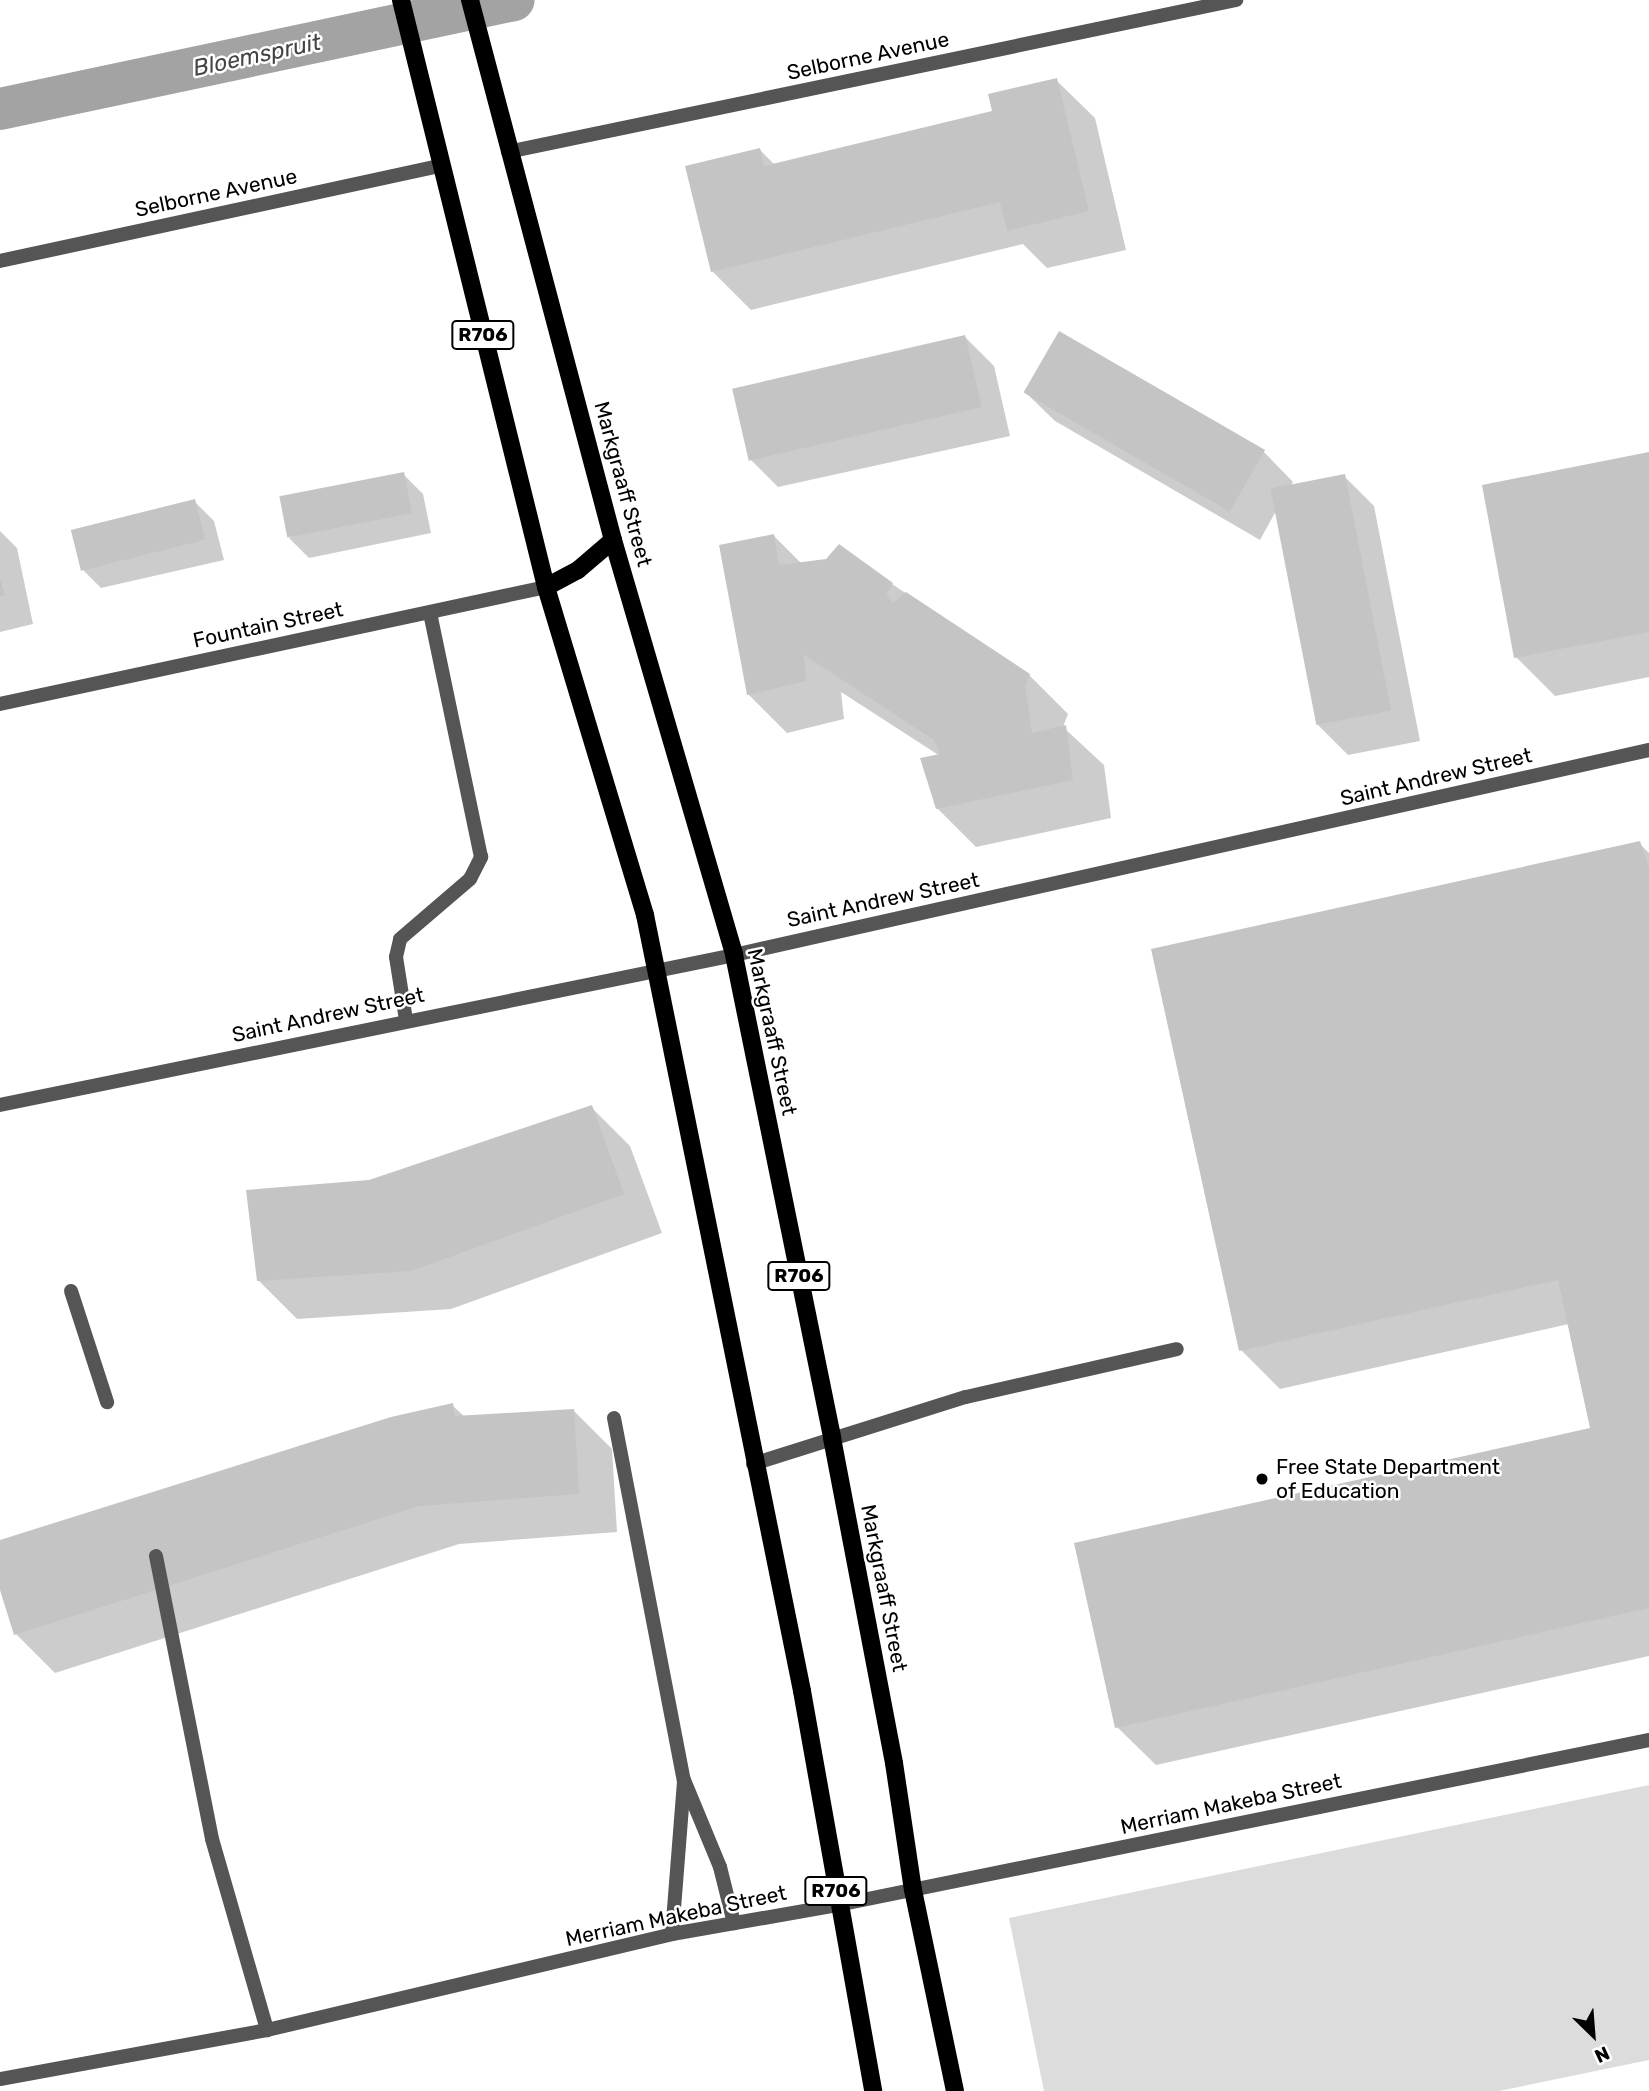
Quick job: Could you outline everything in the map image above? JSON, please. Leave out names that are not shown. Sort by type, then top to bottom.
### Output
[{"type":"main road","name":"R706","points":[[401,0],[546,587],[645,915],[753,1464],[802,1691],[873,2091]]},
{"type":"main road","name":"Markgraaff Street","points":[[470,0],[486,72],[551,293],[613,540],[734,955],[832,1438],[894,1763],[913,1890],[956,2091]]},
{"type":"main road","points":[[546,587],[578,570],[613,540]]},
{"type":"street","name":"Selborne Avenue","points":[[509,152],[1236,0]]},
{"type":"street","name":"Selborne Avenue","points":[[0,261],[441,166]]},
{"type":"street","name":"Fountain Street","points":[[0,704],[546,587]]},
{"type":"street","points":[[406,1020],[396,957],[400,939],[470,879],[481,857],[430,612]]},
{"type":"street","name":"Saint Andrew Street","points":[[0,1105],[655,969],[734,955],[1649,750]]},
{"type":"street","points":[[71,1291],[107,1402]]},
{"type":"street","points":[[753,1464],[966,1397],[1177,1349]]},
{"type":"street","points":[[614,1418],[684,1780],[720,1867],[734,1923]]},
{"type":"street","points":[[156,1556],[212,1839],[267,2030]]},
{"type":"street","name":"Merriam Makeba Street","points":[[0,2079],[267,2030],[672,1934],[838,1905],[1649,1740]]},
{"type":"street","points":[[672,1934],[684,1780]]},
{"type":"shaded area","points":[[1649,1785],[1649,2060],[1499,2091],[1044,2091],[1009,1918]]},
{"type":"building","points":[[1057,78],[1089,211],[1007,231],[1000,202],[711,272],[685,166],[760,148],[764,166],[992,111],[988,94]]},
{"type":"building","points":[[1059,331],[1265,450],[1230,511],[1024,392]]},
{"type":"building","points":[[965,335],[982,407],[749,461],[732,389]]},
{"type":"building","points":[[1649,452],[1649,632],[1514,658],[1482,485]]},
{"type":"building","points":[[404,472],[412,513],[287,537],[279,496]]},
{"type":"building","points":[[1345,474],[1391,711],[1316,725],[1270,489]]},
{"type":"building","points":[[195,499],[205,540],[81,571],[71,530]]},
{"type":"building","points":[[774,534],[779,565],[826,559],[839,544],[893,583],[886,595],[893,603],[906,592],[1030,674],[1025,686],[1032,733],[1066,725],[1073,780],[936,809],[920,758],[940,754],[934,740],[804,655],[806,681],[747,695],[719,545]]},
{"type":"building","points":[[0,579],[5,595],[0,596]]},
{"type":"building","points":[[1640,841],[1649,868],[1649,1608],[1115,1728],[1074,1543],[1590,1428],[1558,1280],[1239,1351],[1151,949]]},
{"type":"building","points":[[592,1105],[624,1194],[411,1271],[257,1281],[246,1190],[369,1180]]},
{"type":"building","points":[[453,1403],[455,1416],[574,1409],[579,1494],[419,1506],[14,1635],[0,1590],[0,1540],[391,1417]]},
{"type":"waterway","name":"Bloemspruit","points":[[0,109],[514,0]]},
{"type":"place","name":"Free State Department of Education","points":[[1262,1479]]}]
